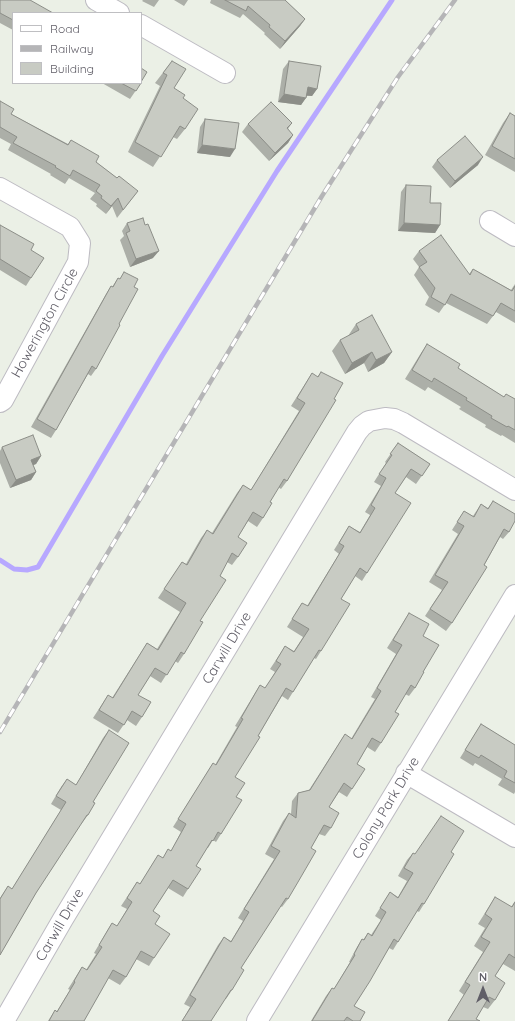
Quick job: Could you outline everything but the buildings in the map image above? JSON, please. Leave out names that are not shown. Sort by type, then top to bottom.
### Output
[{"type":"street","points":[[96,0],[117,12]]},
{"type":"street","points":[[142,26],[225,73]]},
{"type":"street","name":"Howerington Circle","points":[[0,188],[70,227],[80,243],[78,262],[3,400],[0,402]]},
{"type":"street","points":[[490,221],[515,236]]},
{"type":"street","name":"Carwill Drive","points":[[4,1021],[63,919],[357,432],[369,421],[385,418],[394,419],[515,490]]},
{"type":"street","name":"Colony Park Drive","points":[[257,1021],[515,595]]},
{"type":"street","points":[[406,773],[515,837]]},
{"type":"waterway","points":[[0,560],[14,569],[27,570],[38,567],[162,356],[277,171],[392,0]]},
{"type":"railway","points":[[0,732],[322,196],[398,77],[455,0]]}]
